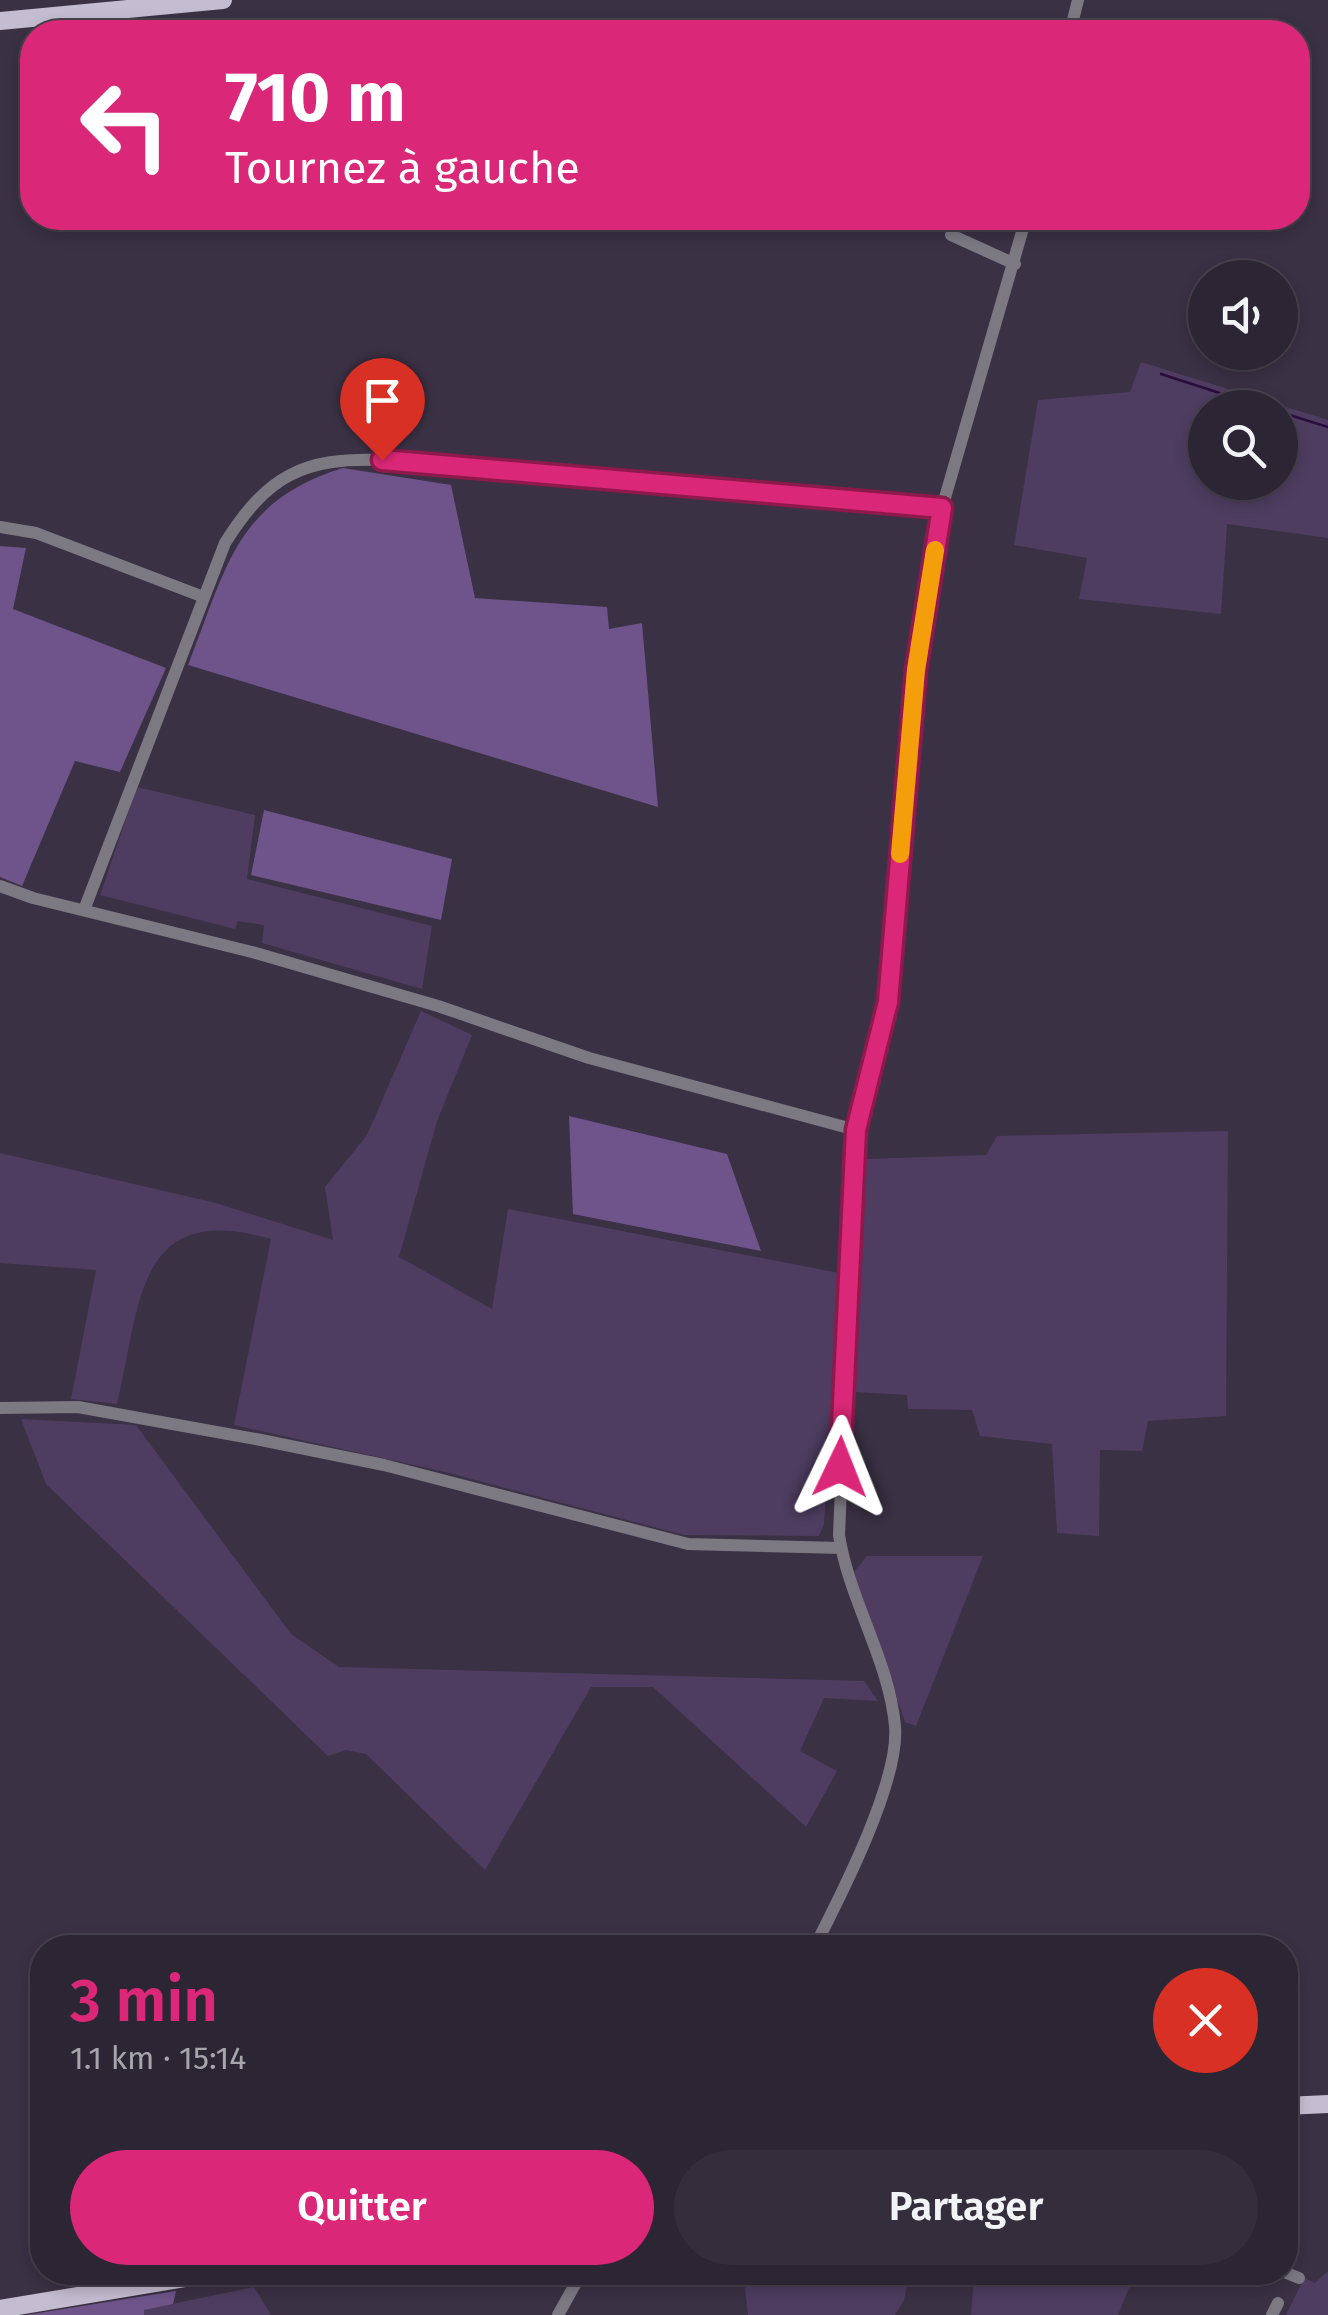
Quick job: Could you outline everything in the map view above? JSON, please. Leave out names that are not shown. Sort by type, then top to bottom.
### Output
[{"type":"main road","points":[[0,21],[223,0]]},
{"type":"main road","points":[[1298,2105],[1328,2104]]},
{"type":"main road","points":[[0,2309],[143,2285]]},
{"type":"street","points":[[820,1935],[876,1809],[894,1756],[890,1699],[841,1548],[838,1502],[856,1130],[888,1002],[916,670],[942,508],[990,332],[1023,230]]},
{"type":"street","points":[[951,235],[1014,264]]},
{"type":"street","points":[[84,910],[201,596],[225,543],[249,508],[289,473],[333,460],[382,460],[942,508]]},
{"type":"street","points":[[0,527],[36,533],[201,596]]},
{"type":"street","points":[[0,886],[252,952],[438,1006],[590,1058],[856,1130]]},
{"type":"street","points":[[0,1408],[78,1407],[256,1439],[384,1466],[688,1544],[841,1548]]},
{"type":"street","points":[[558,2315],[575,2285]]},
{"type":"shaded area","points":[[1141,362],[1231,390],[1188,390],[1188,500],[1298,500],[1298,411],[1328,420],[1328,538],[1227,524],[1221,614],[1079,599],[1087,558],[1014,545],[1038,400],[1130,392]]},
{"type":"shaded area","points":[[343,468],[451,485],[475,598],[607,607],[609,629],[642,623],[658,807],[188,665],[225,570],[257,520],[279,499],[307,482]]},
{"type":"shaded area","points":[[0,546],[26,548],[13,609],[166,668],[120,772],[75,761],[22,886],[0,877]]},
{"type":"shaded area","points":[[137,787],[255,815],[247,879],[432,926],[422,989],[262,943],[264,925],[238,921],[235,929],[100,895]]},
{"type":"shaded area","points":[[264,810],[452,859],[441,920],[251,875]]},
{"type":"shaded area","points":[[421,1011],[472,1035],[437,1121],[399,1257],[492,1309],[508,1209],[839,1273],[824,1524],[819,1536],[684,1535],[441,1471],[234,1425],[271,1239],[226,1231],[193,1234],[169,1248],[152,1269],[140,1298],[117,1404],[71,1399],[96,1270],[0,1263],[0,1153],[216,1203],[333,1240],[325,1187],[367,1135]]},
{"type":"shaded area","points":[[569,1116],[727,1154],[761,1251],[573,1214]]},
{"type":"shaded area","points":[[1228,1131],[1226,1416],[1148,1421],[1142,1451],[1100,1450],[1099,1536],[1057,1533],[1052,1444],[980,1436],[972,1410],[908,1409],[907,1395],[855,1392],[865,1159],[986,1155],[997,1136]]},
{"type":"shaded area","points":[[21,1419],[136,1425],[291,1634],[339,1667],[864,1681],[878,1701],[824,1698],[800,1751],[837,1771],[806,1827],[653,1687],[591,1687],[485,1870],[366,1754],[346,1750],[328,1756],[46,1484]]},
{"type":"shaded area","points":[[867,1556],[983,1556],[916,1726],[905,1722],[853,1573]]},
{"type":"shaded area","points":[[1328,2271],[1328,2315],[1286,2315],[1304,2278],[1315,2283]]},
{"type":"shaded area","points":[[745,2285],[907,2285],[895,2315],[748,2315]]},
{"type":"shaded area","points":[[973,2285],[1130,2285],[1118,2315],[971,2315]]},
{"type":"shaded area","points":[[254,2287],[271,2315],[144,2315],[143,2310]]},
{"type":"shaded area","points":[[176,2291],[173,2304],[144,2310],[144,2315],[26,2315]]},
{"type":"waterway","points":[[1161,374],[1210,390]]},
{"type":"waterway","points":[[1298,418],[1328,427]]},
{"type":"slow traffic","points":[[900,854],[916,670],[935,550]]},
{"type":"route","points":[[382,460],[942,508],[916,670],[888,1002],[881,1043],[856,1130],[840,1467]]}]
